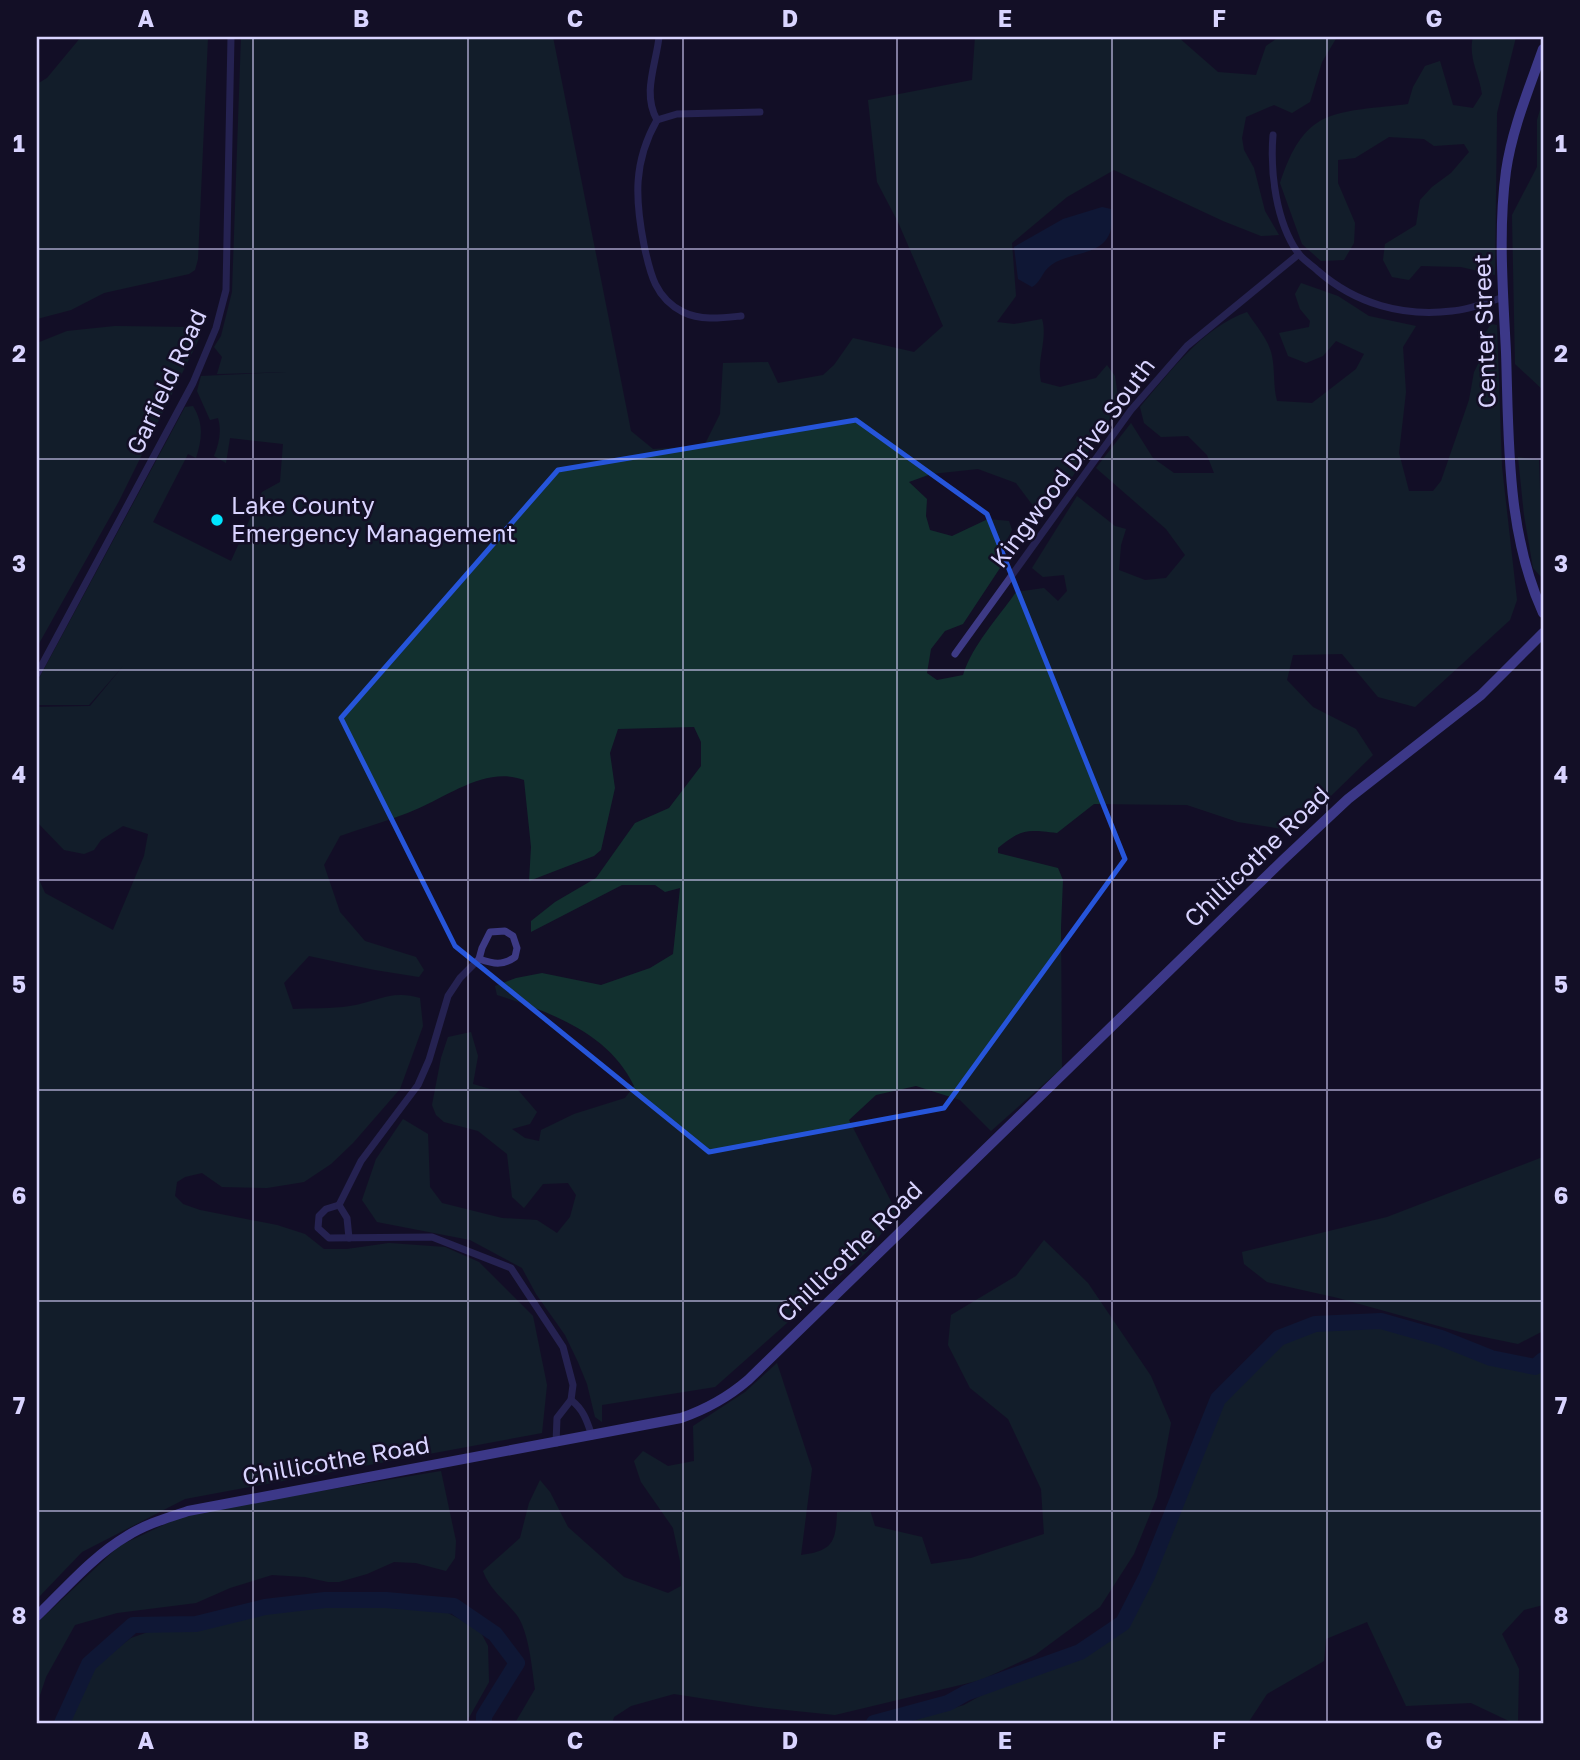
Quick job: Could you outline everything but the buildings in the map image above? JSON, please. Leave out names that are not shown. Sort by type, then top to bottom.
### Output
[{"type":"main road","name":"Center Street","points":[[1543,49],[1514,130],[1506,170],[1503,212],[1513,506],[1521,554],[1543,613]]},
{"type":"main road","name":"Chillicothe Road","points":[[37,1616],[110,1548],[139,1529],[169,1517],[210,1506],[681,1418],[723,1400],[748,1380],[1348,799],[1481,695],[1543,632]]},
{"type":"street","name":"Garfield Road","points":[[37,674],[193,383],[222,310],[226,289],[231,37]]},
{"type":"street","points":[[659,37],[650,93],[657,120],[644,148],[637,188],[638,212],[652,279],[668,302],[690,315],[706,318],[741,316]]},
{"type":"street","points":[[657,120],[677,114],[760,112]]},
{"type":"street","points":[[1273,135],[1273,180],[1288,233],[1299,254],[1331,282],[1363,300],[1406,312],[1454,311],[1504,297]]},
{"type":"street","name":"Kingwood Drive South","points":[[955,654],[1131,410],[1188,346],[1299,254]]},
{"type":"street","points":[[479,959],[493,964],[505,964],[515,957],[517,947],[513,936],[505,931],[490,932],[479,959],[460,978],[448,996],[429,1059],[418,1085],[362,1161],[339,1205],[326,1209],[319,1216],[318,1228],[328,1238],[432,1237],[510,1268],[564,1348],[573,1385],[571,1401],[557,1418],[556,1443]]},
{"type":"street","points":[[339,1205],[347,1218],[349,1238]]},
{"type":"street","points":[[571,1401],[580,1407],[592,1436]]},
{"type":"highlighted area","points":[[856,420],[987,514],[1125,859],[944,1108],[709,1152],[455,946],[341,718],[558,470]]},
{"type":"green space","points":[[81,37],[208,37],[198,259],[195,270],[189,274],[104,293],[71,310],[37,319],[37,84],[47,78]]},
{"type":"green space","points":[[241,37],[553,37],[631,431],[653,449],[704,446],[720,414],[723,363],[768,362],[778,383],[823,375],[834,365],[853,338],[914,352],[943,326],[898,222],[877,182],[868,100],[972,80],[975,37],[1178,37],[1218,72],[1256,75],[1266,46],[1279,37],[1337,37],[1322,62],[1310,102],[1292,113],[1274,105],[1246,117],[1242,138],[1244,150],[1254,168],[1265,211],[1279,235],[1261,236],[1114,170],[1067,197],[1012,243],[1016,296],[997,322],[1014,324],[1042,319],[1044,335],[1041,382],[1060,387],[1096,378],[1107,365],[1115,376],[1119,404],[1069,482],[1043,508],[1040,515],[1016,483],[978,469],[931,474],[909,482],[927,499],[926,516],[930,530],[952,536],[988,519],[1009,521],[1012,530],[1004,547],[1002,565],[963,624],[945,631],[931,649],[927,673],[937,680],[963,675],[979,642],[1016,592],[1044,588],[1058,601],[1067,591],[1064,575],[1043,577],[1032,568],[1077,496],[1115,526],[1126,529],[1121,545],[1119,570],[1145,580],[1166,578],[1185,555],[1166,529],[1096,468],[1131,423],[1153,458],[1174,473],[1214,473],[1207,455],[1188,436],[1161,437],[1144,423],[1140,407],[1201,340],[1231,319],[1247,312],[1270,350],[1277,401],[1312,403],[1356,369],[1364,354],[1336,341],[1323,356],[1306,363],[1288,356],[1279,333],[1309,327],[1310,321],[1300,309],[1295,294],[1301,283],[1338,296],[1369,316],[1416,326],[1403,347],[1406,392],[1399,453],[1409,491],[1433,491],[1441,481],[1469,400],[1474,372],[1481,358],[1480,341],[1491,324],[1497,325],[1502,467],[1517,600],[1510,620],[1415,707],[1378,697],[1342,654],[1293,655],[1287,680],[1313,707],[1356,729],[1373,755],[1295,831],[1238,822],[1187,805],[1094,804],[1057,833],[1025,832],[998,848],[998,853],[1058,868],[1063,880],[1062,1068],[991,1131],[960,1100],[916,1086],[876,1095],[849,1120],[897,1213],[868,1251],[715,1387],[602,1405],[602,1422],[595,1417],[587,1384],[565,1335],[536,1294],[522,1268],[470,1240],[377,1222],[362,1200],[376,1159],[403,1119],[428,1134],[430,1187],[442,1203],[502,1218],[537,1220],[557,1233],[570,1217],[576,1195],[568,1183],[543,1184],[524,1208],[512,1197],[507,1154],[478,1131],[444,1122],[436,1115],[432,1105],[441,1058],[448,1037],[471,1032],[478,1056],[473,1084],[490,1089],[518,1090],[537,1112],[530,1124],[512,1129],[525,1138],[539,1141],[541,1130],[574,1114],[625,1098],[634,1086],[610,1052],[594,1038],[557,1017],[497,995],[495,986],[516,978],[542,973],[601,985],[650,968],[673,954],[680,888],[665,892],[655,885],[622,885],[531,932],[531,921],[555,902],[596,878],[635,823],[669,808],[701,766],[701,742],[694,727],[618,729],[610,753],[615,788],[601,850],[594,856],[529,881],[531,847],[524,780],[510,777],[483,779],[408,813],[340,836],[324,865],[340,912],[365,941],[416,957],[424,970],[419,977],[309,956],[284,983],[293,1009],[343,1007],[401,995],[420,998],[423,1026],[400,1089],[353,1143],[331,1164],[304,1182],[267,1188],[222,1187],[202,1173],[177,1182],[175,1196],[183,1204],[200,1210],[277,1225],[305,1234],[324,1249],[347,1249],[389,1243],[445,1247],[479,1262],[533,1316],[547,1385],[542,1433],[185,1499],[82,1552],[37,1599],[37,875],[45,893],[113,930],[144,856],[148,834],[123,826],[101,840],[94,850],[84,854],[64,850],[37,822],[37,707],[90,706],[124,665],[89,705],[37,705],[37,682],[185,407],[193,406],[199,419],[201,438],[198,451],[196,458],[188,454],[153,522],[231,561],[262,492],[280,482],[283,444],[230,438],[226,463],[214,456],[220,428],[218,418],[210,420],[197,391],[201,376],[287,372],[217,374],[222,357],[214,347],[221,336],[232,292]]},
{"type":"green space","points":[[1473,37],[1516,37],[1497,113],[1495,275],[1461,267],[1421,266],[1409,280],[1392,277],[1383,260],[1385,244],[1416,225],[1420,200],[1451,173],[1469,152],[1464,144],[1434,146],[1424,139],[1389,137],[1355,158],[1338,160],[1338,183],[1355,223],[1354,243],[1344,260],[1321,261],[1302,244],[1280,183],[1298,142],[1310,128],[1336,114],[1408,104],[1413,87],[1425,66],[1440,61],[1453,105],[1473,108],[1482,94],[1473,59]]},
{"type":"green space","points":[[1543,100],[1543,390],[1515,364],[1512,215],[1537,167],[1537,120]]},
{"type":"green space","points":[[115,326],[186,327],[200,337],[119,501],[37,647],[37,343],[67,331]]},
{"type":"green space","points":[[1518,457],[1539,460],[1543,579],[1533,568]]},
{"type":"green space","points":[[1543,1157],[1543,1331],[1518,1344],[1460,1332],[1338,1298],[1267,1282],[1244,1264],[1242,1252],[1387,1217]]},
{"type":"green space","points":[[1044,1240],[1088,1283],[1151,1376],[1171,1423],[1157,1497],[1134,1554],[1100,1607],[1035,1655],[981,1680],[835,1715],[674,1694],[631,1706],[614,1717],[612,1723],[515,1723],[535,1689],[529,1650],[516,1614],[493,1589],[483,1571],[520,1538],[529,1503],[540,1480],[550,1492],[568,1527],[624,1577],[668,1593],[681,1586],[680,1561],[673,1528],[641,1482],[634,1461],[643,1451],[668,1466],[694,1461],[693,1426],[745,1392],[777,1363],[812,1469],[801,1555],[820,1551],[831,1543],[837,1512],[870,1510],[875,1526],[922,1537],[931,1564],[971,1558],[1044,1534],[1041,1489],[1008,1419],[970,1388],[948,1345],[951,1315],[1016,1276]]},
{"type":"green space","points":[[1381,1321],[1477,1352],[1535,1367],[1543,1360],[1543,1605],[1524,1610],[1502,1634],[1519,1669],[1518,1721],[1509,1721],[1471,1703],[1406,1706],[1367,1622],[1326,1639],[1324,1661],[1267,1694],[1248,1723],[905,1723],[964,1705],[1018,1675],[1080,1652],[1123,1623],[1147,1576],[1218,1399],[1279,1338],[1315,1324]]},
{"type":"green space","points":[[441,1471],[456,1541],[455,1558],[446,1571],[416,1563],[394,1562],[339,1582],[272,1575],[230,1588],[196,1603],[117,1613],[75,1625],[46,1677],[37,1704],[37,1623],[119,1546],[176,1519],[223,1507]]},
{"type":"green space","points":[[292,1606],[404,1606],[444,1611],[479,1629],[488,1646],[489,1682],[466,1723],[68,1723],[95,1666],[131,1638],[157,1629],[237,1619]]},
{"type":"water","points":[[1102,207],[1111,209],[1112,225],[1108,237],[1101,245],[1059,260],[1045,271],[1032,287],[1018,279],[1014,247],[1063,219]]},
{"type":"waterway","points":[[874,1723],[948,1703],[966,1693],[1080,1652],[1123,1623],[1147,1576],[1218,1399],[1279,1338],[1315,1324],[1381,1321],[1441,1338],[1491,1358],[1535,1367],[1543,1360]]},
{"type":"waterway","points":[[62,1723],[89,1664],[133,1625],[196,1624],[265,1607],[325,1600],[386,1600],[454,1606],[495,1634],[517,1663],[484,1716],[484,1723]]},
{"type":"place","name":"Lake County Emergency Management","points":[[217,520]]}]
